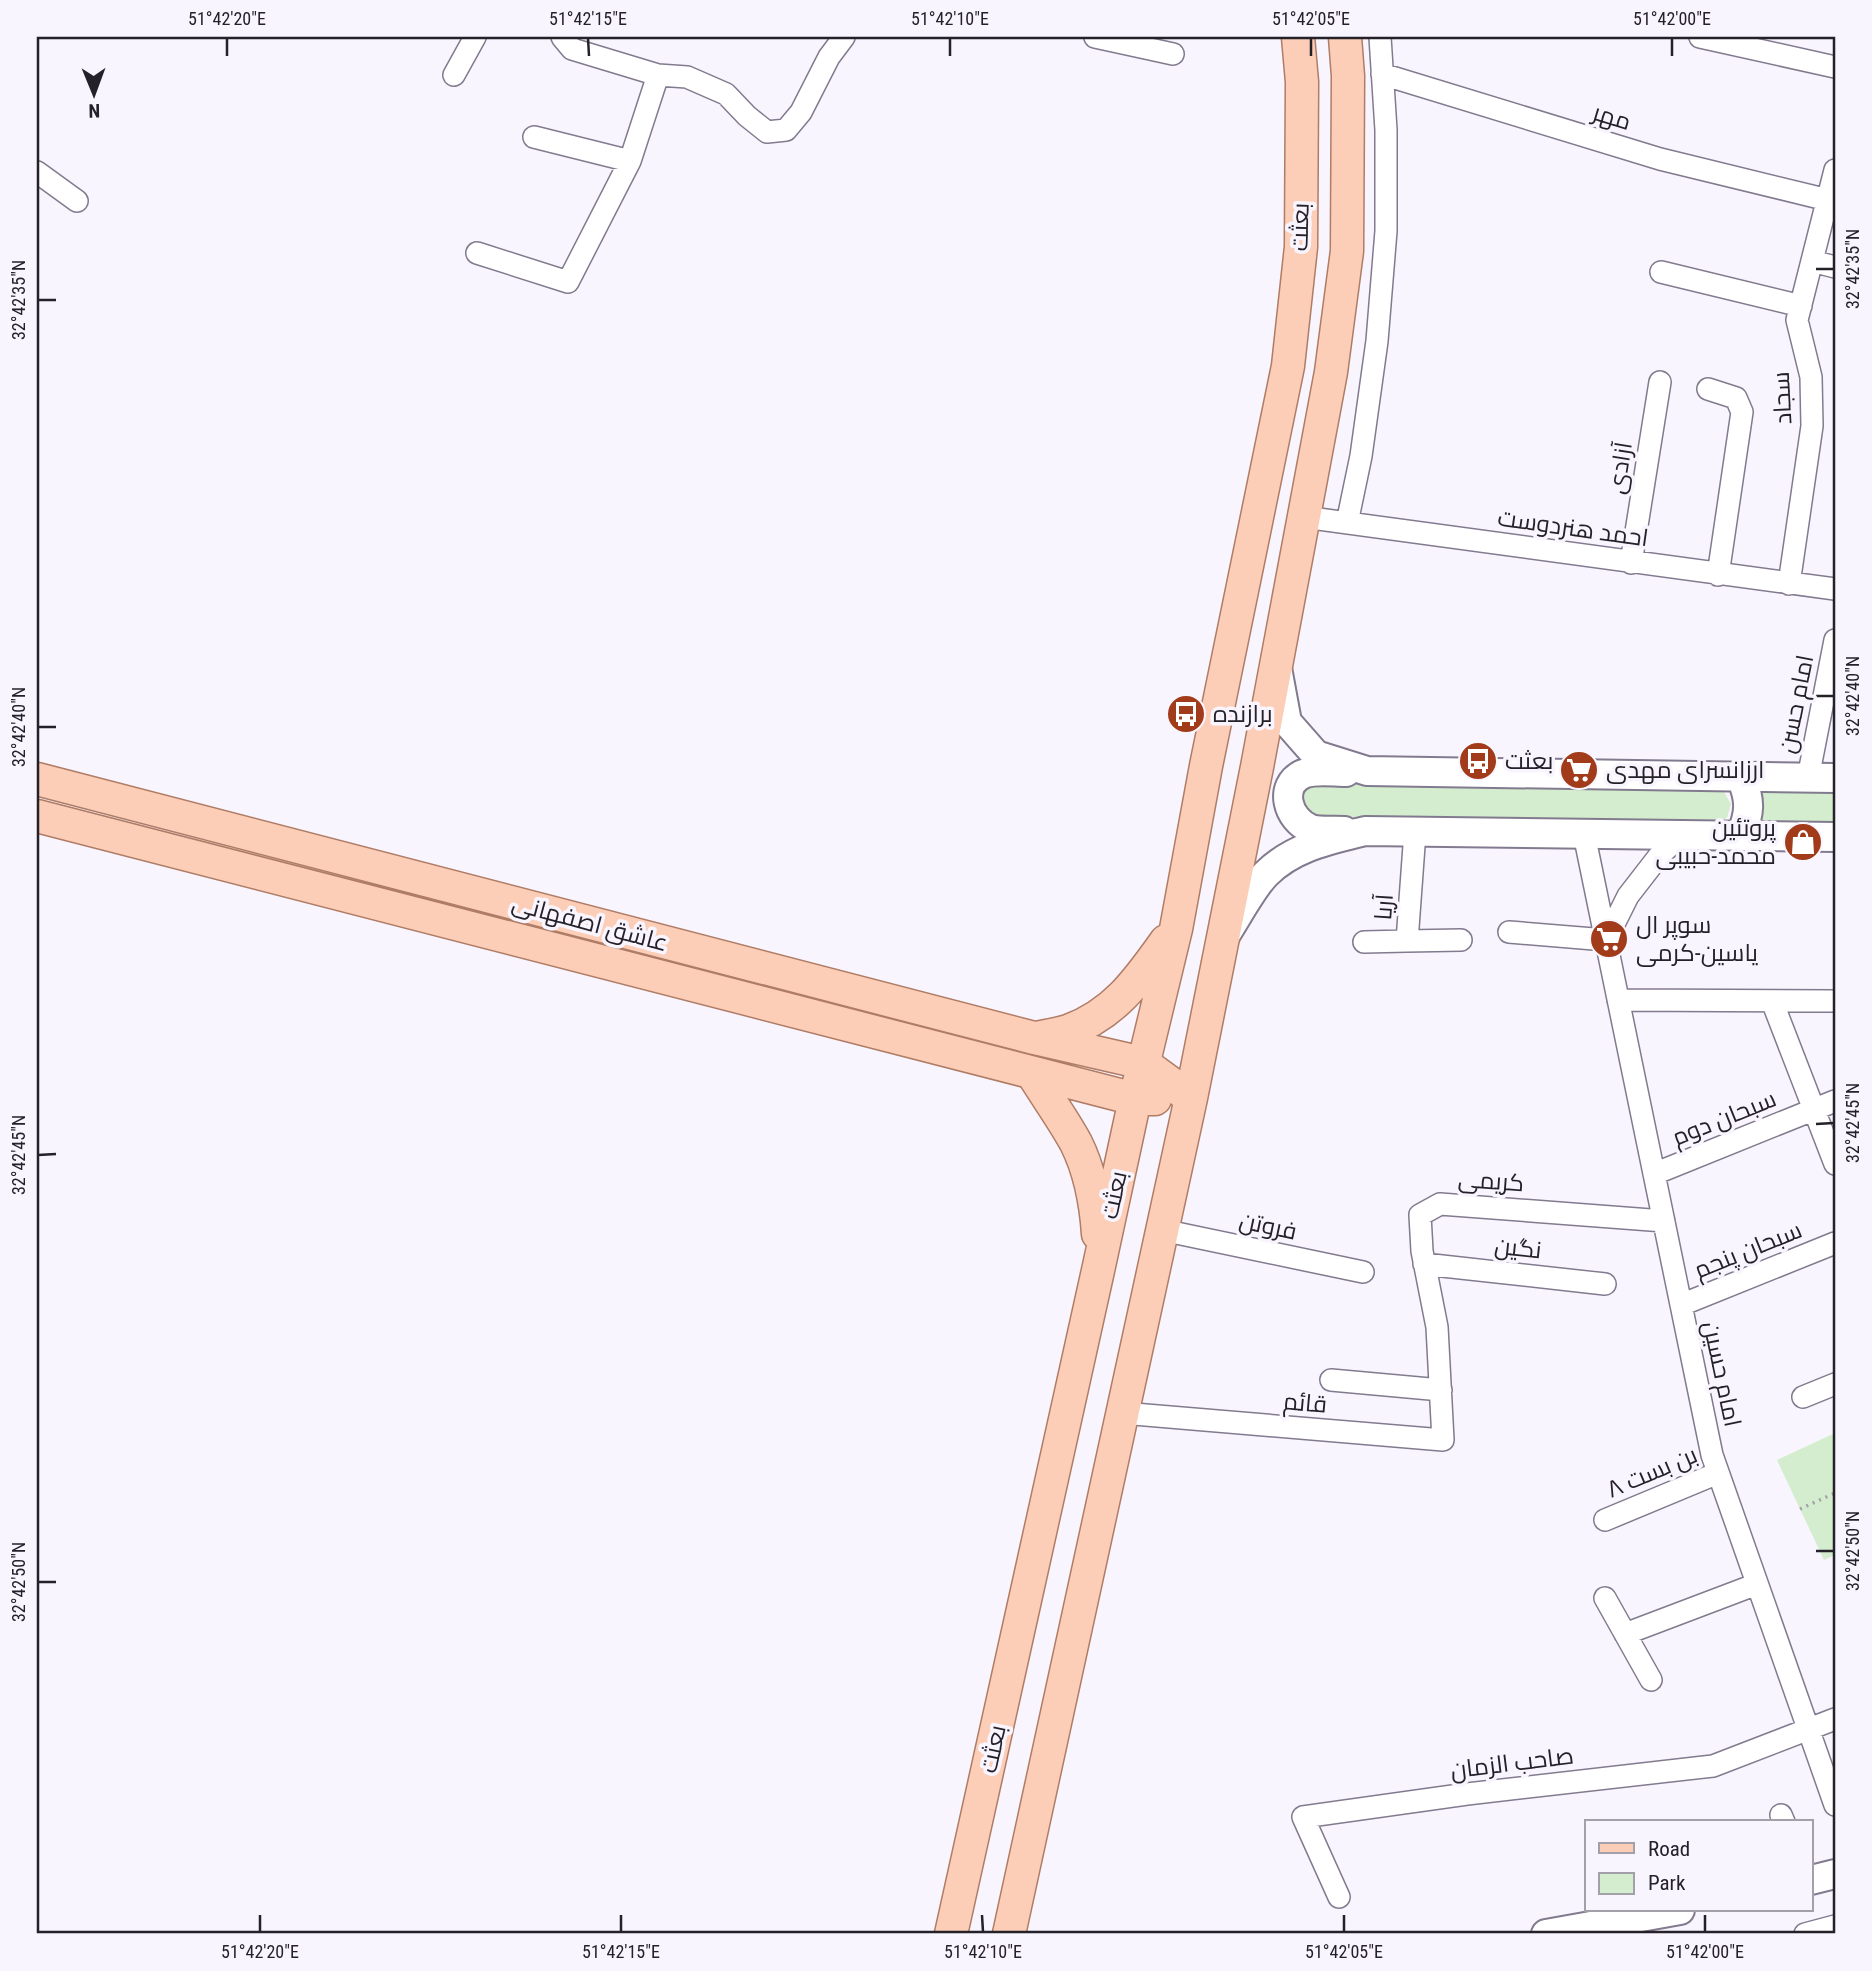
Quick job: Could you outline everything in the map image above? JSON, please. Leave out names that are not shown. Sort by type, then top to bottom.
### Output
[{"type":"main road","name":"بعثت","points":[[951,1934],[1175,929],[1288,366],[1301,247],[1302,82],[1298,37]]},
{"type":"main road","name":"بعثت","points":[[1009,1934],[1191,1098],[1331,372],[1347,251],[1348,76],[1345,37]]},
{"type":"main road","points":[[1288,366],[1331,372]]},
{"type":"main road","points":[[1276,665],[1287,722],[1316,755],[1367,771]]},
{"type":"main road","points":[[1821,778],[1314,772],[1302,774],[1293,782],[1288,805],[1294,818],[1312,830],[1835,837]]},
{"type":"main road","points":[[1741,777],[1749,796],[1749,817],[1741,836]]},
{"type":"main road","name":"عاشق اصفهانی","points":[[37,779],[1034,1038],[1143,1063]]},
{"type":"main road","name":"عاشق اصفهانی","points":[[37,816],[1135,1099],[1191,1098]]},
{"type":"main road","points":[[1223,938],[1264,875],[1292,854],[1316,844],[1365,831]]},
{"type":"main road","points":[[1034,1038],[1068,1030],[1101,1014],[1133,988],[1175,929]]},
{"type":"main road","points":[[1143,1063],[1191,1098]]},
{"type":"main road","points":[[1032,1073],[1077,1145],[1088,1175],[1096,1210],[1100,1266]]},
{"type":"main road","points":[[1812,1880],[1835,1874]]},
{"type":"main road","points":[[1546,1934],[1669,1912]]},
{"type":"street","points":[[454,75],[475,37]]},
{"type":"street","points":[[562,37],[572,49],[658,75],[687,77],[726,94],[767,132],[786,130],[801,112],[830,57],[844,37]]},
{"type":"street","points":[[1095,37],[1173,54]]},
{"type":"street","points":[[1347,523],[1361,456],[1377,341],[1386,231],[1385,130],[1380,37]]},
{"type":"street","points":[[1700,37],[1835,67]]},
{"type":"street","name":"مهر","points":[[1382,74],[1660,159],[1828,200]]},
{"type":"street","points":[[477,253],[568,282],[630,161],[658,75]]},
{"type":"street","points":[[534,137],[630,161]]},
{"type":"street","name":"سجاد","points":[[1789,584],[1812,426],[1811,377],[1797,320],[1835,170]]},
{"type":"street","points":[[37,172],[77,201]]},
{"type":"street","points":[[1812,261],[1835,267]]},
{"type":"street","points":[[1661,272],[1801,306]]},
{"type":"street","name":"آزادی","points":[[1631,562],[1660,382]]},
{"type":"street","points":[[1708,389],[1736,398],[1742,412],[1718,575]]},
{"type":"street","name":"احمد هنردوست","points":[[1304,517],[1835,589]]},
{"type":"street","name":"امام حسن","points":[[1821,778],[1835,640]]},
{"type":"street","name":"آریا","points":[[1364,942],[1408,942],[1415,832]]},
{"type":"street","name":"امام حسین","points":[[1584,834],[1712,1455],[1835,1805]]},
{"type":"street","points":[[1509,932],[1606,940],[1628,896],[1659,856],[1681,835]]},
{"type":"street","points":[[1408,942],[1461,940]]},
{"type":"street","points":[[1618,1000],[1835,1001]]},
{"type":"street","points":[[1772,1001],[1835,1164]]},
{"type":"street","name":"سبحان دوم","points":[[1654,1174],[1835,1101]]},
{"type":"street","name":"کریمی","points":[[1441,1395],[1437,1327],[1422,1251],[1420,1215],[1440,1204],[1664,1221]]},
{"type":"street","name":"فروتن","points":[[1162,1230],[1363,1272]]},
{"type":"street","name":"سبحان پنجم","points":[[1681,1305],[1835,1243]]},
{"type":"street","name":"نگین","points":[[1424,1264],[1605,1284]]},
{"type":"street","points":[[1331,1380],[1441,1395]]},
{"type":"street","points":[[1803,1397],[1835,1384]]},
{"type":"street","name":"قائم","points":[[1122,1413],[1443,1440],[1441,1395]]},
{"type":"street","name":"بن بست ۸","points":[[1605,1520],[1718,1473]]},
{"type":"street","points":[[1625,1634],[1756,1584]]},
{"type":"street","points":[[1605,1598],[1651,1681]]},
{"type":"street","points":[[1808,1730],[1835,1719]]},
{"type":"street","name":"صاحب الزمان","points":[[1339,1897],[1303,1817],[1467,1794],[1713,1766],[1808,1730]]},
{"type":"street","points":[[1805,1934],[1835,1926]]},
{"type":"path","points":[[1800,1509],[1835,1493]]},
{"type":"green space","points":[[1317,781],[1707,788],[1724,792],[1731,804],[1727,818],[1715,823],[1313,821],[1304,805],[1303,789]]},
{"type":"green space","points":[[1756,787],[1835,789],[1835,827],[1760,822],[1752,806]]},
{"type":"green space","points":[[1835,1433],[1835,1555],[1824,1560],[1777,1460]]},
{"type":"place","name":"برازنده","points":[[1186,714]]},
{"type":"place","name":"بعثت","points":[[1478,761]]},
{"type":"place","name":"ارزانسرای مهدی","points":[[1579,770]]},
{"type":"place","name":"پروتئین محمد-حبیبی","points":[[1803,842]]},
{"type":"place","name":"سوپر ال یاسین-کرمی","points":[[1609,939]]}]
